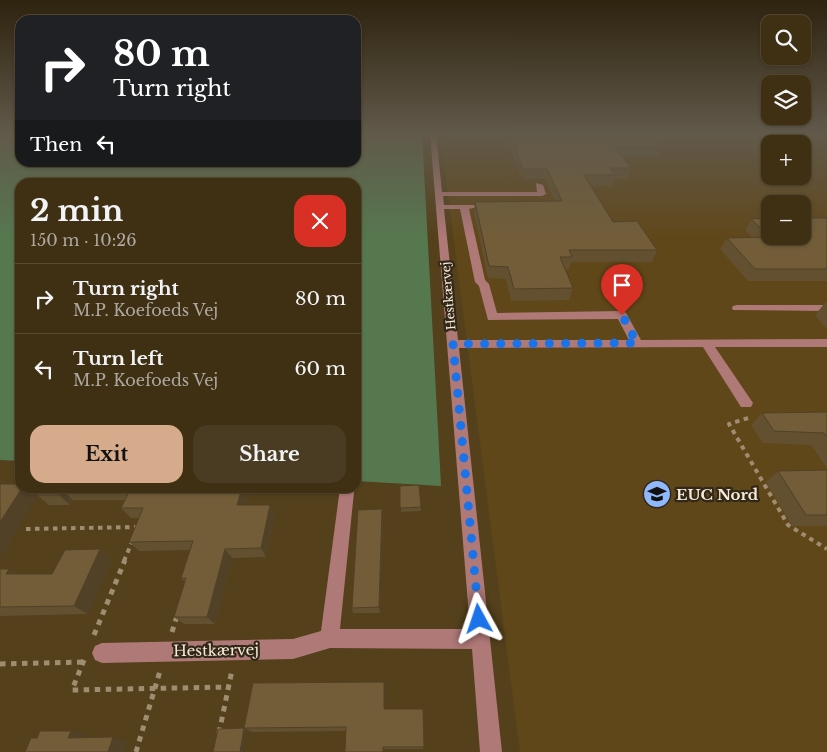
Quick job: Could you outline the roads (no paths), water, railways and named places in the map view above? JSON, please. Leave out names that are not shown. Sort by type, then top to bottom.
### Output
[{"type":"street","name":"Hestkærvej","points":[[437,168],[491,752]]},
{"type":"street","points":[[440,201],[542,194],[539,185]]},
{"type":"street","points":[[440,201],[464,207],[483,207]]},
{"type":"street","points":[[464,207],[480,282],[484,284],[492,317],[622,315],[637,343]]},
{"type":"street","points":[[737,308],[827,308]]},
{"type":"street","points":[[706,343],[746,403]]},
{"type":"street","points":[[453,344],[827,343]]},
{"type":"street","points":[[330,638],[346,493]]},
{"type":"street","name":"Hestkærvej","points":[[102,653],[293,649],[330,638],[481,639]]},
{"type":"place","name":"EUC Nord","points":[[657,494]]}]
